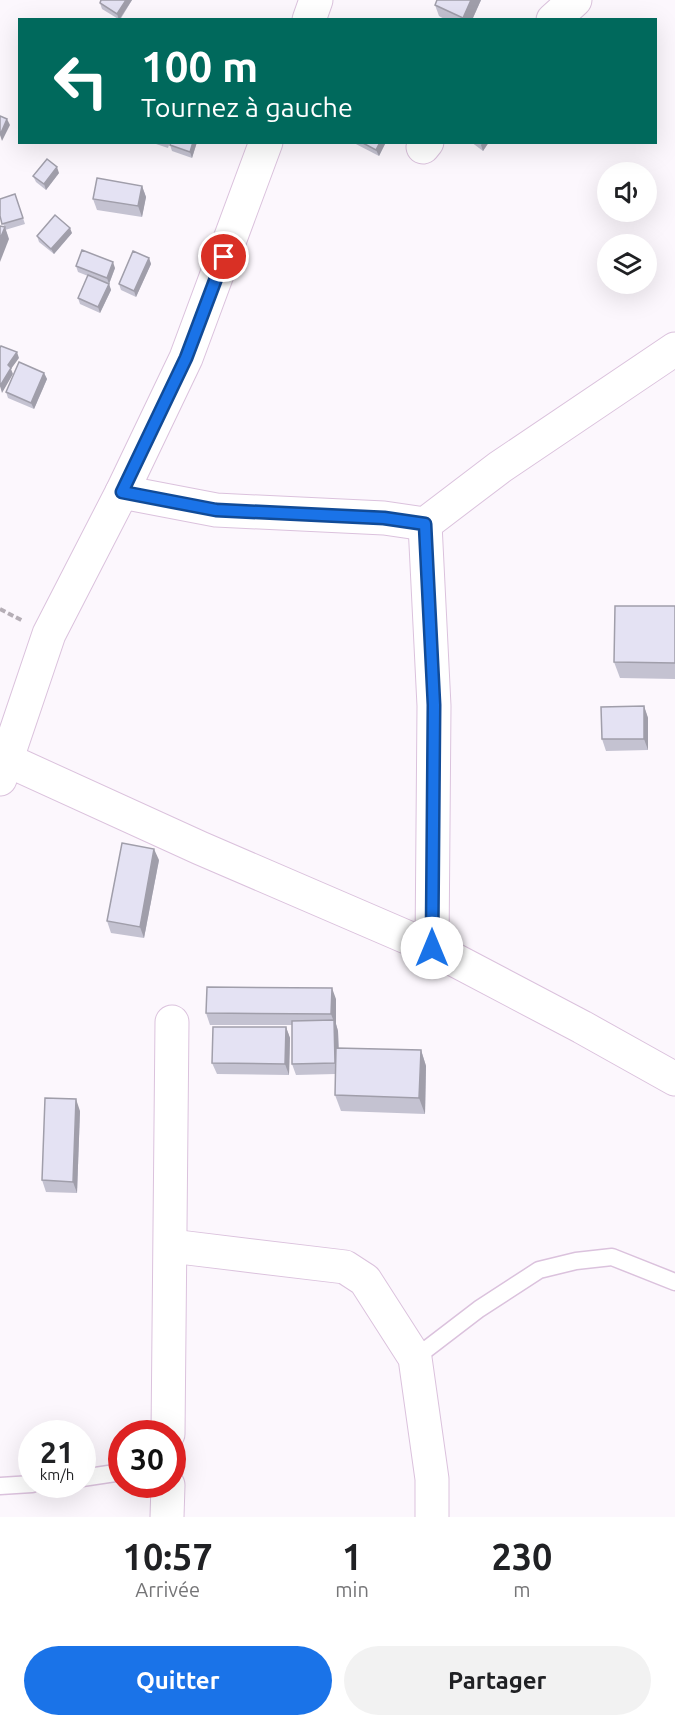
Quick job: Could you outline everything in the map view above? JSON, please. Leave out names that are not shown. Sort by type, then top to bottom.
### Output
[{"type":"street","points":[[310,18],[316,0]]},
{"type":"street","points":[[555,18],[575,0]]},
{"type":"street","points":[[265,144],[186,358],[122,492],[49,634],[3,770],[210,852],[432,948],[675,1079]]},
{"type":"street","points":[[122,492],[216,510],[384,518],[425,524],[500,467],[668,363]]},
{"type":"street","points":[[425,524],[434,705],[432,948]]},
{"type":"street","points":[[168,1420],[172,1022]]},
{"type":"street","points":[[171,1246],[345,1267],[365,1280],[415,1358],[432,1479],[432,1517]]},
{"type":"street","points":[[167,1517],[168,1498]]},
{"type":"lane","points":[[415,1358],[479,1309],[539,1270],[576,1261],[612,1257],[675,1282]]},
{"type":"lane","points":[[0,1486],[18,1485]]},
{"type":"building","points":[[101,0],[126,0],[117,14],[100,3]]},
{"type":"building","points":[[437,0],[471,0],[463,18],[435,5]]},
{"type":"building","points":[[0,116],[7,119],[0,135]]},
{"type":"building","points":[[170,144],[192,144],[190,152]]},
{"type":"building","points":[[365,144],[379,144],[376,150]]},
{"type":"building","points":[[47,159],[57,167],[44,184],[33,176]]},
{"type":"building","points":[[97,178],[142,186],[138,206],[93,199]]},
{"type":"building","points":[[15,194],[23,218],[2,224],[0,199]]},
{"type":"building","points":[[55,215],[70,228],[51,249],[37,236]]},
{"type":"building","points":[[0,226],[5,227],[0,239]]},
{"type":"building","points":[[82,250],[113,262],[107,278],[76,266]]},
{"type":"building","points":[[133,251],[149,258],[134,291],[119,284]]},
{"type":"building","points":[[88,275],[109,284],[98,307],[78,298]]},
{"type":"building","points":[[1,346],[17,352],[8,365],[11,368],[0,386],[0,348]]},
{"type":"building","points":[[19,362],[44,373],[31,403],[6,392]]},
{"type":"building","points":[[615,606],[675,606],[675,663],[614,662]]},
{"type":"building","points":[[644,706],[644,739],[602,739],[601,707]]},
{"type":"building","points":[[122,843],[154,849],[140,927],[107,921]]},
{"type":"building","points":[[207,987],[332,988],[331,1014],[206,1013]]},
{"type":"building","points":[[334,1020],[335,1063],[292,1064],[292,1021]]},
{"type":"building","points":[[213,1027],[286,1027],[285,1064],[212,1063]]},
{"type":"building","points":[[336,1048],[421,1050],[419,1098],[335,1095]]},
{"type":"building","points":[[45,1098],[76,1099],[73,1182],[42,1180]]},
{"type":"route","points":[[224,257],[186,358],[122,492],[216,510],[384,518],[425,524],[434,705],[432,948]]}]
